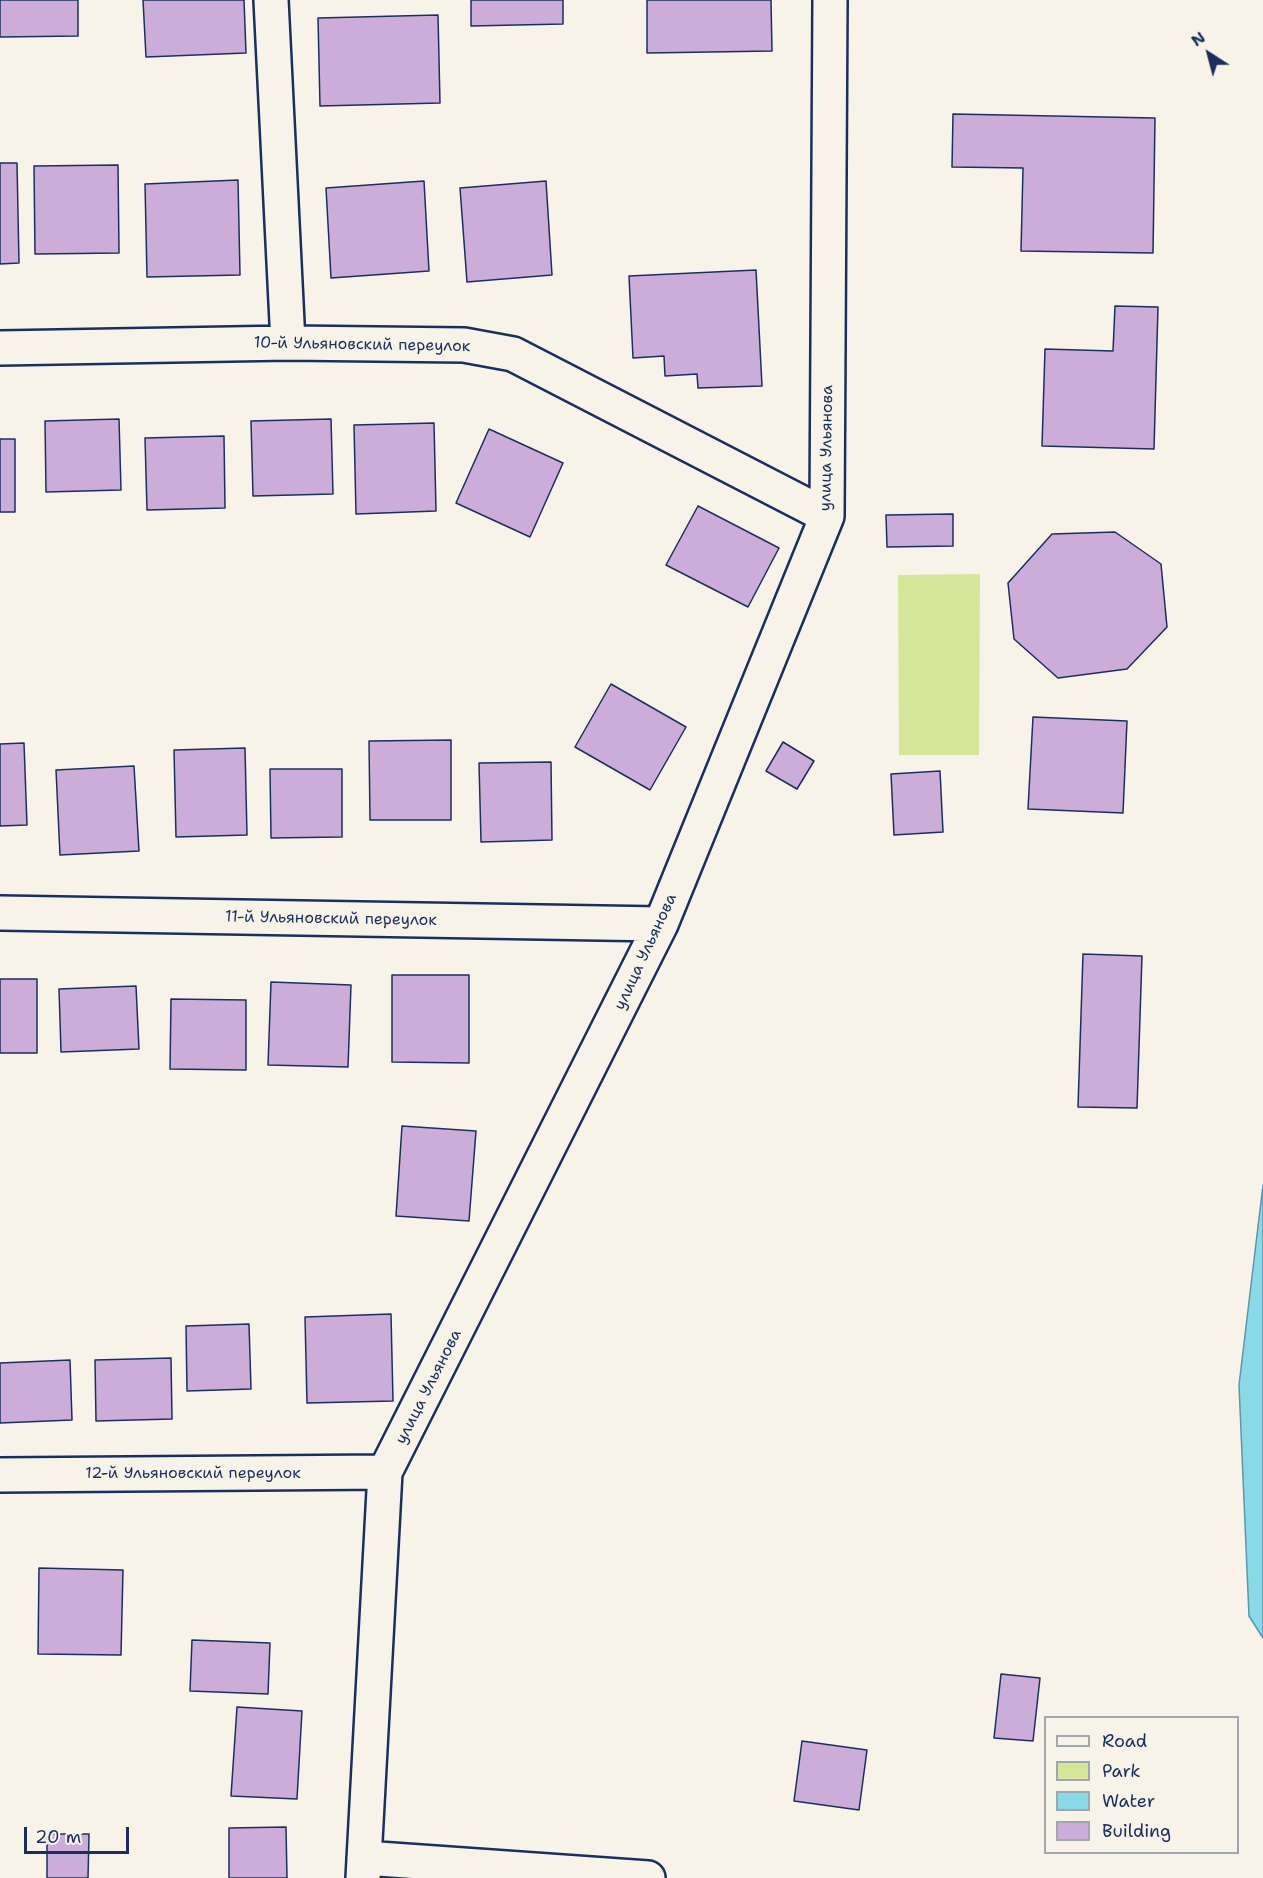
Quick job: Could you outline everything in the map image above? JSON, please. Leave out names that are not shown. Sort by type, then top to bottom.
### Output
[{"type":"street","points":[[271,0],[288,343]]},
{"type":"street","name":"улица Ульянова","points":[[363,1868],[385,1472],[662,924],[827,516],[830,0]]},
{"type":"street","name":"10-й Ульяновский переулок","points":[[0,348],[288,343],[464,345],[513,354],[827,516]]},
{"type":"street","name":"11-й Ульяновский переулок","points":[[0,913],[662,924]]},
{"type":"street","name":"12-й Ульяновский переулок","points":[[0,1475],[385,1472]]},
{"type":"street","points":[[363,1868],[648,1878]]},
{"type":"green space","points":[[980,574],[979,755],[899,755],[898,575]]},
{"type":"water","points":[[1263,1185],[1263,1638],[1249,1616],[1239,1385]]},
{"type":"building","points":[[0,0],[78,0],[78,36],[0,37]]},
{"type":"building","points":[[143,0],[244,0],[246,53],[146,57]]},
{"type":"building","points":[[471,0],[563,0],[563,24],[471,26]]},
{"type":"building","points":[[647,0],[771,0],[772,51],[647,53]]},
{"type":"building","points":[[438,15],[440,103],[320,106],[318,18]]},
{"type":"building","points":[[953,114],[1155,118],[1153,253],[1021,251],[1023,168],[952,167]]},
{"type":"building","points":[[0,163],[17,163],[19,263],[0,264]]},
{"type":"building","points":[[118,165],[119,253],[35,254],[34,166]]},
{"type":"building","points":[[238,180],[240,275],[147,277],[145,184]]},
{"type":"building","points":[[424,181],[429,271],[331,278],[326,188]]},
{"type":"building","points":[[546,181],[552,275],[467,282],[460,188]]},
{"type":"building","points":[[756,270],[762,386],[698,388],[697,374],[665,376],[664,356],[633,358],[629,276]]},
{"type":"building","points":[[1115,306],[1158,307],[1154,449],[1042,446],[1045,349],[1113,351]]},
{"type":"building","points":[[119,419],[121,490],[46,492],[45,421]]},
{"type":"building","points":[[331,419],[333,494],[253,496],[251,421]]},
{"type":"building","points":[[434,423],[436,511],[356,514],[354,425]]},
{"type":"building","points":[[489,429],[563,463],[530,537],[456,503]]},
{"type":"building","points":[[224,436],[225,508],[147,510],[145,438]]},
{"type":"building","points":[[0,439],[15,439],[15,512],[0,512]]},
{"type":"building","points":[[698,506],[779,548],[748,607],[666,565]]},
{"type":"building","points":[[953,514],[953,546],[887,547],[886,515]]},
{"type":"building","points":[[1115,532],[1161,564],[1167,627],[1127,669],[1058,678],[1014,639],[1008,583],[1052,534]]},
{"type":"building","points":[[611,684],[686,727],[650,790],[575,747]]},
{"type":"building","points":[[1033,717],[1127,721],[1123,813],[1028,809]]},
{"type":"building","points":[[451,740],[451,820],[370,820],[369,741]]},
{"type":"building","points":[[783,742],[814,761],[797,789],[766,771]]},
{"type":"building","points":[[24,743],[27,825],[0,826],[0,744]]},
{"type":"building","points":[[245,748],[247,835],[176,837],[174,750]]},
{"type":"building","points":[[551,762],[552,840],[481,842],[479,763]]},
{"type":"building","points":[[134,766],[139,851],[60,855],[56,770]]},
{"type":"building","points":[[270,769],[342,769],[342,837],[271,838]]},
{"type":"building","points":[[940,771],[943,832],[894,835],[891,774]]},
{"type":"building","points":[[1083,954],[1142,956],[1137,1108],[1078,1107]]},
{"type":"building","points":[[392,975],[469,975],[469,1063],[392,1062]]},
{"type":"building","points":[[0,979],[37,979],[37,1053],[0,1053]]},
{"type":"building","points":[[271,982],[351,985],[348,1067],[268,1065]]},
{"type":"building","points":[[136,986],[139,1049],[61,1052],[59,989]]},
{"type":"building","points":[[171,999],[246,1000],[246,1070],[170,1069]]},
{"type":"building","points":[[402,1126],[476,1131],[469,1221],[396,1216]]},
{"type":"building","points":[[391,1314],[393,1401],[307,1403],[305,1317]]},
{"type":"building","points":[[249,1324],[251,1389],[187,1391],[186,1326]]},
{"type":"building","points":[[171,1358],[172,1419],[96,1421],[95,1360]]},
{"type":"building","points":[[70,1360],[72,1420],[0,1423],[0,1363]]},
{"type":"building","points":[[39,1568],[123,1570],[121,1655],[38,1654]]},
{"type":"building","points":[[192,1640],[270,1643],[268,1694],[190,1691]]},
{"type":"building","points":[[1001,1674],[1040,1678],[1033,1741],[994,1738]]},
{"type":"building","points":[[237,1707],[302,1711],[297,1799],[231,1796]]},
{"type":"building","points":[[802,1741],[867,1750],[859,1810],[794,1801]]},
{"type":"building","points":[[286,1827],[287,1878],[229,1878],[229,1828]]},
{"type":"building","points":[[47,1834],[89,1834],[88,1878],[47,1878]]}]
